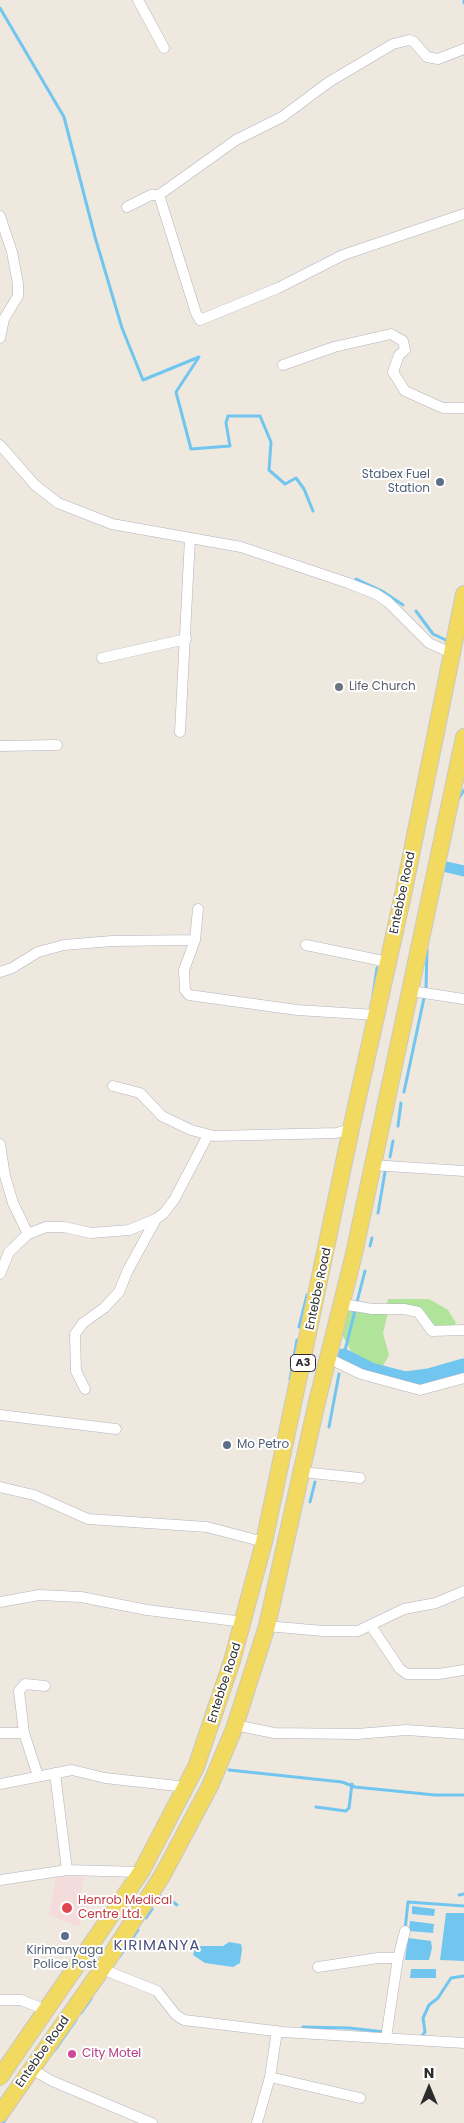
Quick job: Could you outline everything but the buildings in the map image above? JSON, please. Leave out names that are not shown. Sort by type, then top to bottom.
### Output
[{"type":"main road","name":"Entebbe Road","points":[[0,2076],[141,1872],[187,1787],[204,1746],[244,1622],[264,1542],[338,1198],[464,594]]},
{"type":"main road","name":"Entebbe Road","points":[[0,2114],[102,1969],[162,1876],[210,1786],[235,1725],[267,1626],[342,1304],[464,737]]},
{"type":"main road","points":[[338,1198],[364,1206]]},
{"type":"street","points":[[138,0],[164,48]]},
{"type":"street","points":[[127,206],[151,195],[159,195],[236,140],[282,117],[329,82],[393,44],[409,40],[428,57],[438,59],[464,49]]},
{"type":"street","points":[[159,195],[196,313],[200,320],[278,288],[343,255],[464,214]]},
{"type":"street","points":[[0,216],[12,252],[18,284],[18,296],[4,318],[0,338]]},
{"type":"street","points":[[283,365],[334,347],[391,334],[403,341],[405,350],[399,356],[393,372],[405,391],[443,408],[464,408]]},
{"type":"street","points":[[0,445],[35,485],[58,503],[112,524],[256,551],[376,594],[400,612],[429,643],[449,652],[452,649]]},
{"type":"street","points":[[180,732],[190,538]]},
{"type":"street","points":[[102,658],[186,639]]},
{"type":"street","points":[[0,746],[57,745]]},
{"type":"street","points":[[198,909],[195,940],[184,970],[185,990],[189,995],[297,1010],[376,1015]]},
{"type":"street","points":[[0,972],[12,968],[38,952],[64,945],[121,940],[195,940]]},
{"type":"street","points":[[306,945],[388,962]]},
{"type":"street","points":[[411,990],[464,999]]},
{"type":"street","points":[[113,1086],[140,1094],[162,1116],[208,1135],[224,1137],[336,1133],[351,1129]]},
{"type":"street","points":[[0,1274],[10,1252],[28,1234],[46,1227],[64,1227],[91,1233],[129,1230],[156,1219],[164,1213],[174,1200],[208,1135]]},
{"type":"street","points":[[0,1144],[5,1176],[13,1202],[28,1234]]},
{"type":"street","points":[[372,1165],[464,1171]]},
{"type":"street","points":[[85,1389],[76,1371],[75,1334],[83,1323],[104,1308],[119,1292],[128,1270],[156,1219]]},
{"type":"street","points":[[342,1304],[372,1309],[404,1309],[418,1312],[432,1331],[464,1330]]},
{"type":"street","points":[[328,1358],[361,1374],[420,1390],[463,1379]]},
{"type":"street","points":[[0,1415],[116,1429]]},
{"type":"street","points":[[302,1472],[360,1478]]},
{"type":"street","points":[[0,1487],[34,1495],[88,1519],[207,1526],[264,1542]]},
{"type":"street","points":[[267,1626],[358,1631],[404,1610],[436,1603],[464,1591]]},
{"type":"street","points":[[0,1602],[39,1595],[81,1597],[147,1610],[244,1622]]},
{"type":"street","points":[[371,1626],[400,1669],[406,1674],[439,1674],[464,1670]]},
{"type":"street","points":[[38,1776],[24,1733],[19,1691],[21,1686],[25,1684],[45,1686]]},
{"type":"street","points":[[235,1725],[274,1733],[357,1734],[406,1730],[464,1734]]},
{"type":"street","points":[[0,1733],[24,1733]]},
{"type":"street","points":[[0,1784],[72,1770],[105,1778],[187,1787]]},
{"type":"street","points":[[55,1773],[67,1870]]},
{"type":"street","points":[[0,1880],[67,1870],[141,1872]]},
{"type":"street","points":[[386,2038],[398,1958],[405,1931]]},
{"type":"street","points":[[318,1967],[378,1958],[398,1958]]},
{"type":"street","points":[[102,1969],[157,1991],[176,2015],[184,2020],[277,2031],[464,2043]]},
{"type":"street","points":[[0,2000],[21,2000],[46,2010]]},
{"type":"street","points":[[257,2123],[270,2077],[277,2031]]},
{"type":"street","points":[[31,2069],[52,2081],[152,2123]]},
{"type":"street","points":[[270,2077],[360,2098]]},
{"type":"shaded area","name":"Henrob Medical Centre Ltd.","points":[[56,1876],[84,1877],[80,1898],[86,1901],[79,1927],[49,1915]]},
{"type":"green space","points":[[388,1299],[429,1299],[448,1310],[456,1323],[452,1330],[433,1327],[421,1311],[387,1303]]},
{"type":"green space","points":[[348,1302],[388,1312],[383,1333],[389,1355],[380,1371],[368,1369],[355,1358],[340,1331]]},
{"type":"water","points":[[412,1906],[435,1909],[434,1916],[412,1914]]},
{"type":"water","points":[[446,1913],[464,1913],[464,1961],[440,1960]]},
{"type":"water","points":[[410,1921],[434,1924],[433,1933],[409,1931]]},
{"type":"water","points":[[408,1938],[431,1941],[432,1948],[429,1960],[405,1960]]},
{"type":"water","points":[[229,1942],[241,1944],[242,1949],[240,1963],[233,1967],[205,1963],[193,1955],[196,1946],[223,1946]]},
{"type":"water","points":[[411,1969],[436,1969],[436,1978],[410,1978]]},
{"type":"waterway","points":[[0,8],[64,117],[95,237],[122,328],[143,380],[199,357],[176,392],[191,449],[230,446],[226,423],[228,416],[260,416],[271,442],[269,470],[285,484],[296,478],[304,489],[313,511]]},
{"type":"waterway","points":[[356,579],[382,591],[403,605]]},
{"type":"waterway","points":[[416,611],[433,634],[448,641]]},
{"type":"waterway","points":[[459,798],[464,790]]},
{"type":"waterway","points":[[442,866],[464,871]]},
{"type":"waterway","points":[[426,988],[427,949]]},
{"type":"waterway","points":[[373,995],[377,968]]},
{"type":"waterway","points":[[404,1092],[424,998]]},
{"type":"waterway","points":[[398,1126],[401,1103]]},
{"type":"waterway","points":[[390,1157],[393,1141]]},
{"type":"waterway","points":[[378,1213],[385,1172]]},
{"type":"waterway","points":[[370,1246],[372,1238]]},
{"type":"waterway","points":[[357,1302],[365,1271]]},
{"type":"waterway","points":[[299,1327],[307,1295]]},
{"type":"waterway","points":[[343,1358],[355,1311]]},
{"type":"waterway","points":[[290,1379],[297,1340]]},
{"type":"waterway","points":[[343,1358],[370,1372],[405,1381],[429,1378],[464,1368]]},
{"type":"waterway","points":[[329,1427],[339,1374]]},
{"type":"waterway","points":[[310,1502],[315,1482]]},
{"type":"waterway","points":[[229,1770],[342,1782],[355,1787],[435,1795],[464,1795]]},
{"type":"waterway","points":[[316,1807],[346,1811],[349,1808],[352,1784]]},
{"type":"waterway","points":[[459,1895],[464,1894]]},
{"type":"waterway","points":[[160,1897],[168,1898],[177,1905]]},
{"type":"waterway","points":[[405,1930],[408,1902],[464,1906]]},
{"type":"waterway","points":[[146,1918],[152,1909]]},
{"type":"waterway","points":[[120,1956],[138,1930]]},
{"type":"waterway","points":[[421,2037],[425,2032],[423,2018],[429,2005],[438,1998],[451,1978],[464,1976]]},
{"type":"waterway","points":[[81,2013],[91,1999]]},
{"type":"waterway","points":[[55,2050],[76,2020]]},
{"type":"waterway","points":[[303,2027],[349,2028],[385,2032]]},
{"type":"waterway","points":[[3,2123],[7,2117]]},
{"type":"place","name":"Stabex Fuel Station","points":[[440,482]]},
{"type":"place","name":"Life Church","points":[[339,687]]},
{"type":"place","name":"Mo Petro","points":[[227,1445]]},
{"type":"place","name":"Henrob Medical Centre Ltd.","points":[[67,1908]]},
{"type":"place","name":"Kirimanyaga Police Post","points":[[65,1936]]},
{"type":"place","name":"City Motel","points":[[72,2054]]},
{"type":"district","name":"KIRIMANYA","points":[[157,1946]]}]
